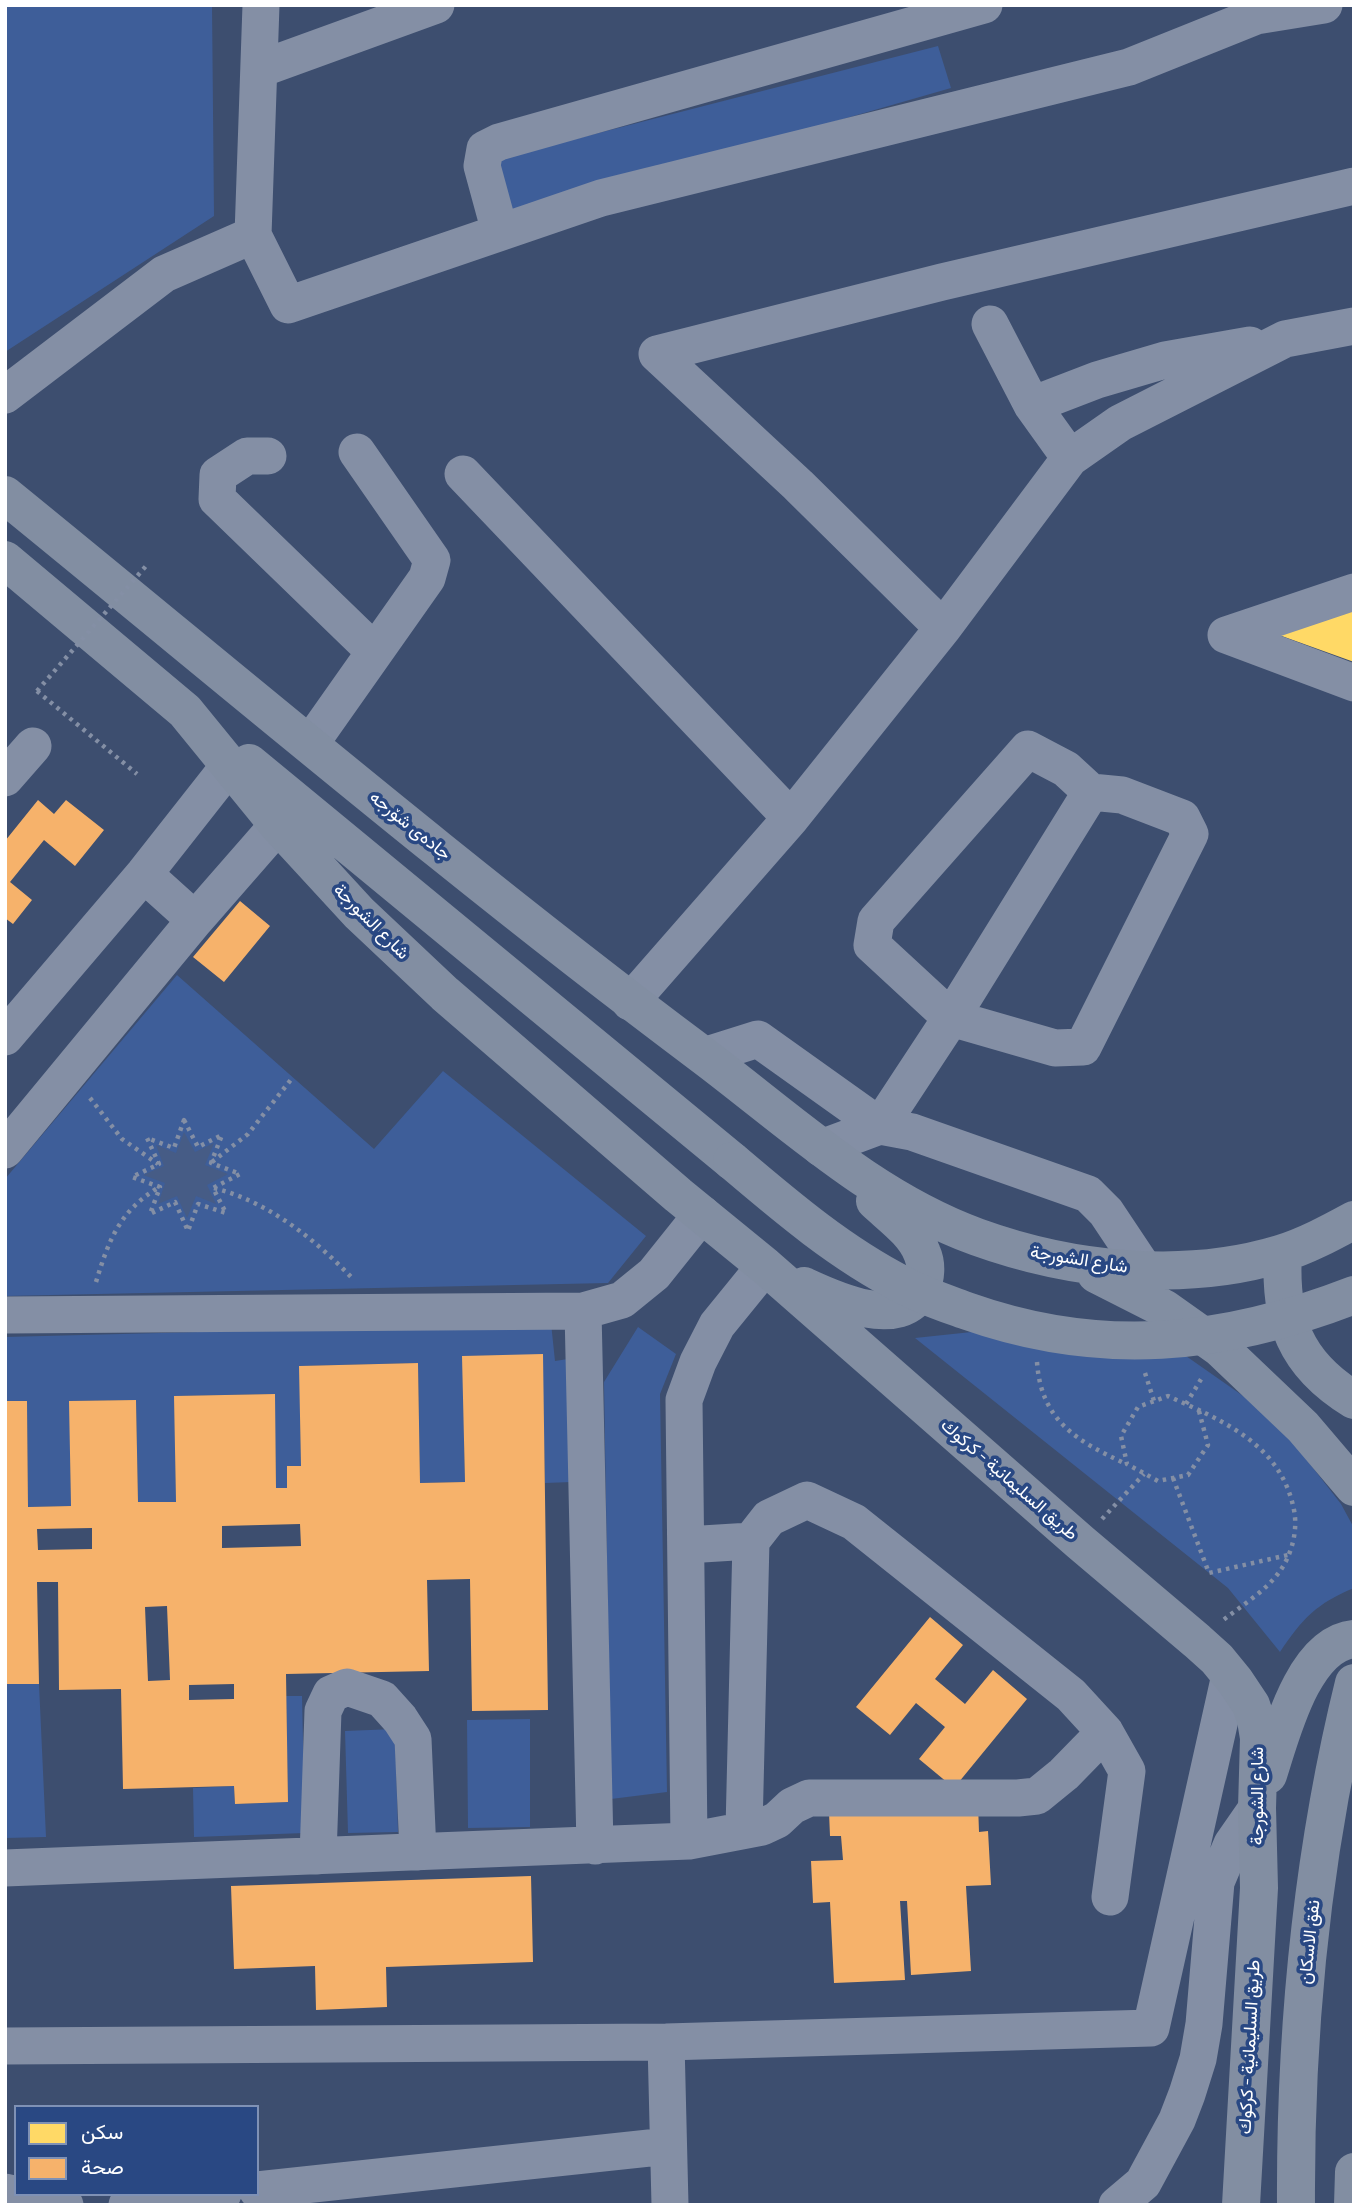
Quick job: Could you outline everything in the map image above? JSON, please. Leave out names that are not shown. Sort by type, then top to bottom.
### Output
[{"type":"main road","name":"جادەی شۆرجە","points":[[5,495],[630,1002],[821,1148]]},
{"type":"main road","name":"شارع الشورجة","points":[[5,560],[185,711],[278,825],[359,913],[445,994],[762,1263]]},
{"type":"main road","points":[[185,711],[822,1233],[904,1286],[979,1315],[1043,1333],[1069,1338],[1126,1340],[1215,1334],[1283,1320],[1354,1294]]},
{"type":"main road","name":"شارع الشورجة","points":[[821,1148],[876,1186],[944,1224],[1008,1247],[1099,1266],[1144,1269],[1207,1268],[1245,1262],[1283,1253],[1354,1220]]},
{"type":"main road","points":[[762,1263],[798,1283],[853,1307],[873,1310],[894,1308],[904,1306],[918,1296],[925,1275],[923,1254],[916,1241],[821,1148]]},
{"type":"main road","points":[[1283,1253],[1283,1304],[1293,1336],[1317,1371],[1354,1400]]},
{"type":"main road","points":[[1065,1260],[1147,1299],[1193,1327],[1220,1348],[1303,1427],[1354,1487]]},
{"type":"main road","name":"طريق السليمانية - كركوك","points":[[762,1263],[1197,1641],[1240,1690]]},
{"type":"main road","points":[[1257,1808],[1290,1708],[1301,1685],[1311,1669],[1336,1644],[1354,1639]]},
{"type":"main road","name":"نفق الاسكان","points":[[1296,2205],[1299,2062],[1309,1939],[1329,1796],[1354,1683]]},
{"type":"main road","name":"شارع الشورجة","points":[[1240,1690],[1256,1720],[1259,1738],[1259,1888]]},
{"type":"main road","name":"طريق السليمانية - كركوك","points":[[1241,2205],[1259,1888]]},
{"type":"main road","points":[[1353,2205],[1354,2172]]},
{"type":"street","points":[[261,5],[253,235],[288,306],[601,198],[1129,67],[1256,16],[1324,5]]},
{"type":"street","points":[[260,69],[436,5]]},
{"type":"street","points":[[500,232],[482,166],[485,149],[499,142],[984,5]]},
{"type":"street","points":[[1222,5],[1256,16]]},
{"type":"street","points":[[943,628],[797,485],[657,354],[942,282],[1354,186]]},
{"type":"street","points":[[5,395],[164,274],[253,235]]},
{"type":"street","points":[[990,324],[1032,405],[1070,458]]},
{"type":"street","points":[[1032,405],[1097,380],[1165,360],[1354,326]]},
{"type":"street","points":[[630,1002],[791,817],[943,628],[1070,458],[1121,424],[1285,339]]},
{"type":"street","points":[[310,744],[427,578],[432,560],[357,452]]},
{"type":"street","points":[[268,456],[247,456],[218,475],[217,499],[375,652]]},
{"type":"street","points":[[463,474],[791,817]]},
{"type":"street","points":[[1354,592],[1226,635],[1354,683]]},
{"type":"street","points":[[5,778],[33,746]]},
{"type":"street","points":[[1028,749],[1066,768],[1091,792],[1122,795],[1182,818],[1190,834],[1083,1047],[1055,1048],[951,1018],[872,944],[877,921],[1028,749]]},
{"type":"street","points":[[7,1031],[144,874],[229,766]]},
{"type":"street","points":[[821,1148],[880,1126],[951,1018],[1091,792]]},
{"type":"street","points":[[5,1150],[17,1113],[68,1074],[195,920],[278,825]]},
{"type":"street","points":[[144,874],[195,920]]},
{"type":"street","points":[[704,1056],[758,1039],[880,1126],[912,1132],[1088,1194],[1106,1212],[1144,1269]]},
{"type":"street","points":[[5,1315],[583,1311],[622,1300],[654,1274],[702,1214]]},
{"type":"street","points":[[689,1841],[684,1400],[698,1362],[717,1325],[762,1263]]},
{"type":"street","points":[[583,1311],[595,1846]]},
{"type":"street","points":[[744,1829],[751,1542],[769,1518],[807,1500],[854,1522],[1071,1695],[1105,1732],[1127,1771],[1110,1897]]},
{"type":"street","points":[[686,1545],[751,1542]]},
{"type":"street","points":[[318,1856],[323,1711],[331,1694],[346,1687],[382,1699],[400,1719],[412,1739],[418,1852]]},
{"type":"street","points":[[5,2046],[666,2042],[1151,2028],[1200,1879],[1240,1690]]},
{"type":"street","points":[[5,1868],[689,1841],[762,1827],[778,1820],[792,1806],[809,1798],[1037,1796],[1064,1774],[1105,1732]]},
{"type":"street","points":[[1117,2205],[1143,2183],[1177,2120],[1194,2071],[1204,2024],[1200,1879],[1232,1844],[1257,1808]]},
{"type":"street","points":[[666,2042],[670,2205]]},
{"type":"street","points":[[259,2190],[668,2146]]},
{"type":"street","points":[[23,2196],[65,2205]]},
{"type":"street","points":[[127,2205],[206,2196]]},
{"type":"path","points":[[137,774],[37,691],[146,566]]},
{"type":"path","points":[[68,1074],[83,1086],[101,1115],[122,1139],[159,1164]]},
{"type":"path","points":[[211,1163],[248,1134],[293,1077]]},
{"type":"path","points":[[159,1164],[147,1138],[174,1148],[184,1119],[198,1147],[222,1135],[211,1163]]},
{"type":"path","points":[[211,1163],[240,1174],[213,1188]]},
{"type":"path","points":[[159,1164],[132,1177],[160,1186]]},
{"type":"path","points":[[160,1186],[150,1214],[175,1202],[188,1231],[198,1203],[226,1213],[213,1188]]},
{"type":"path","points":[[95,1315],[96,1283],[116,1229],[136,1203],[160,1186]]},
{"type":"path","points":[[213,1188],[276,1216],[325,1251],[362,1288],[364,1313]]},
{"type":"path","points":[[1036,1350],[1042,1389],[1057,1421],[1095,1449],[1158,1481],[1188,1475],[1208,1445],[1199,1411]]},
{"type":"path","points":[[1127,1464],[1121,1436],[1138,1407],[1168,1396],[1249,1440],[1277,1466],[1288,1489],[1295,1519],[1294,1538],[1280,1571],[1268,1584],[1197,1641]]},
{"type":"path","points":[[1080,1542],[1144,1474]]},
{"type":"path","points":[[1173,1478],[1209,1573],[1288,1555]]},
{"type":"shaded area","points":[[5,5],[212,5],[214,216],[5,352]]},
{"type":"shaded area","points":[[938,46],[951,88],[513,214],[493,160]]},
{"type":"shaded area","points":[[177,975],[374,1149],[443,1071],[646,1236],[608,1283],[5,1296],[5,1179]]},
{"type":"shaded area","points":[[184,1132],[195,1152],[214,1143],[205,1165],[228,1174],[207,1185],[216,1204],[196,1196],[187,1218],[177,1196],[158,1204],[165,1183],[143,1175],[164,1166],[156,1145],[176,1153]]},
{"type":"shaded area","points":[[551,1323],[555,1361],[568,1359],[572,1482],[545,1483],[542,1355],[463,1356],[465,1482],[420,1483],[418,1363],[300,1366],[301,1466],[287,1466],[287,1488],[276,1488],[274,1394],[175,1396],[176,1502],[138,1502],[136,1400],[70,1401],[71,1506],[28,1507],[27,1401],[5,1401],[5,1337]]},
{"type":"shaded area","points":[[638,1327],[676,1354],[660,1394],[667,1792],[611,1799],[604,1382]]},
{"type":"shaded area","points":[[981,1331],[1186,1356],[1246,1398],[1296,1446],[1341,1504],[1354,1528],[1354,1588],[1311,1613],[1280,1652],[1228,1588],[915,1338]]},
{"type":"shaded area","points":[[5,1684],[39,1684],[46,1837],[5,1838]]},
{"type":"shaded area","points":[[286,1696],[302,1696],[305,1833],[194,1837],[193,1788],[234,1786],[235,1804],[288,1802]]},
{"type":"shaded area","points":[[530,1719],[530,1827],[468,1828],[467,1720]]},
{"type":"shaded area","points":[[395,1729],[398,1832],[348,1833],[345,1731]]},
{"type":"building: سكن","points":[[1354,610],[1354,662],[1279,635]]},
{"type":"building: صحة","points":[[38,800],[54,814],[66,800],[104,830],[75,866],[44,840],[10,882],[32,900],[13,924],[5,918],[5,841]]},
{"type":"building: صحة","points":[[240,901],[270,926],[224,982],[193,957]]},
{"type":"building: صحة","points":[[543,1354],[548,1710],[472,1711],[470,1579],[427,1580],[429,1671],[286,1674],[288,1802],[235,1804],[234,1786],[123,1789],[121,1689],[59,1690],[58,1582],[37,1582],[39,1684],[5,1684],[5,1401],[27,1401],[28,1507],[71,1506],[69,1401],[136,1400],[138,1502],[176,1502],[174,1396],[275,1394],[276,1488],[287,1488],[287,1466],[301,1466],[299,1366],[418,1363],[420,1483],[465,1482],[462,1356]],"holes":[[[300,1524],[301,1546],[222,1548],[222,1526]],[[92,1528],[92,1549],[38,1550],[37,1529]],[[167,1606],[170,1680],[148,1681],[145,1607]],[[234,1684],[234,1699],[189,1700],[189,1685]]]},
{"type":"building: صحة","points":[[930,1617],[963,1645],[935,1679],[965,1704],[993,1670],[1027,1699],[954,1788],[919,1759],[945,1727],[916,1703],[890,1735],[856,1707]]},
{"type":"building: صحة","points":[[978,1804],[979,1832],[988,1831],[991,1885],[966,1886],[971,1971],[911,1975],[907,1901],[900,1901],[905,1980],[834,1983],[830,1902],[813,1903],[811,1861],[843,1860],[841,1836],[830,1836],[829,1812]]},
{"type":"building: صحة","points":[[531,1876],[533,1962],[386,1967],[387,2007],[316,2010],[315,1966],[234,1969],[231,1886]]}]
